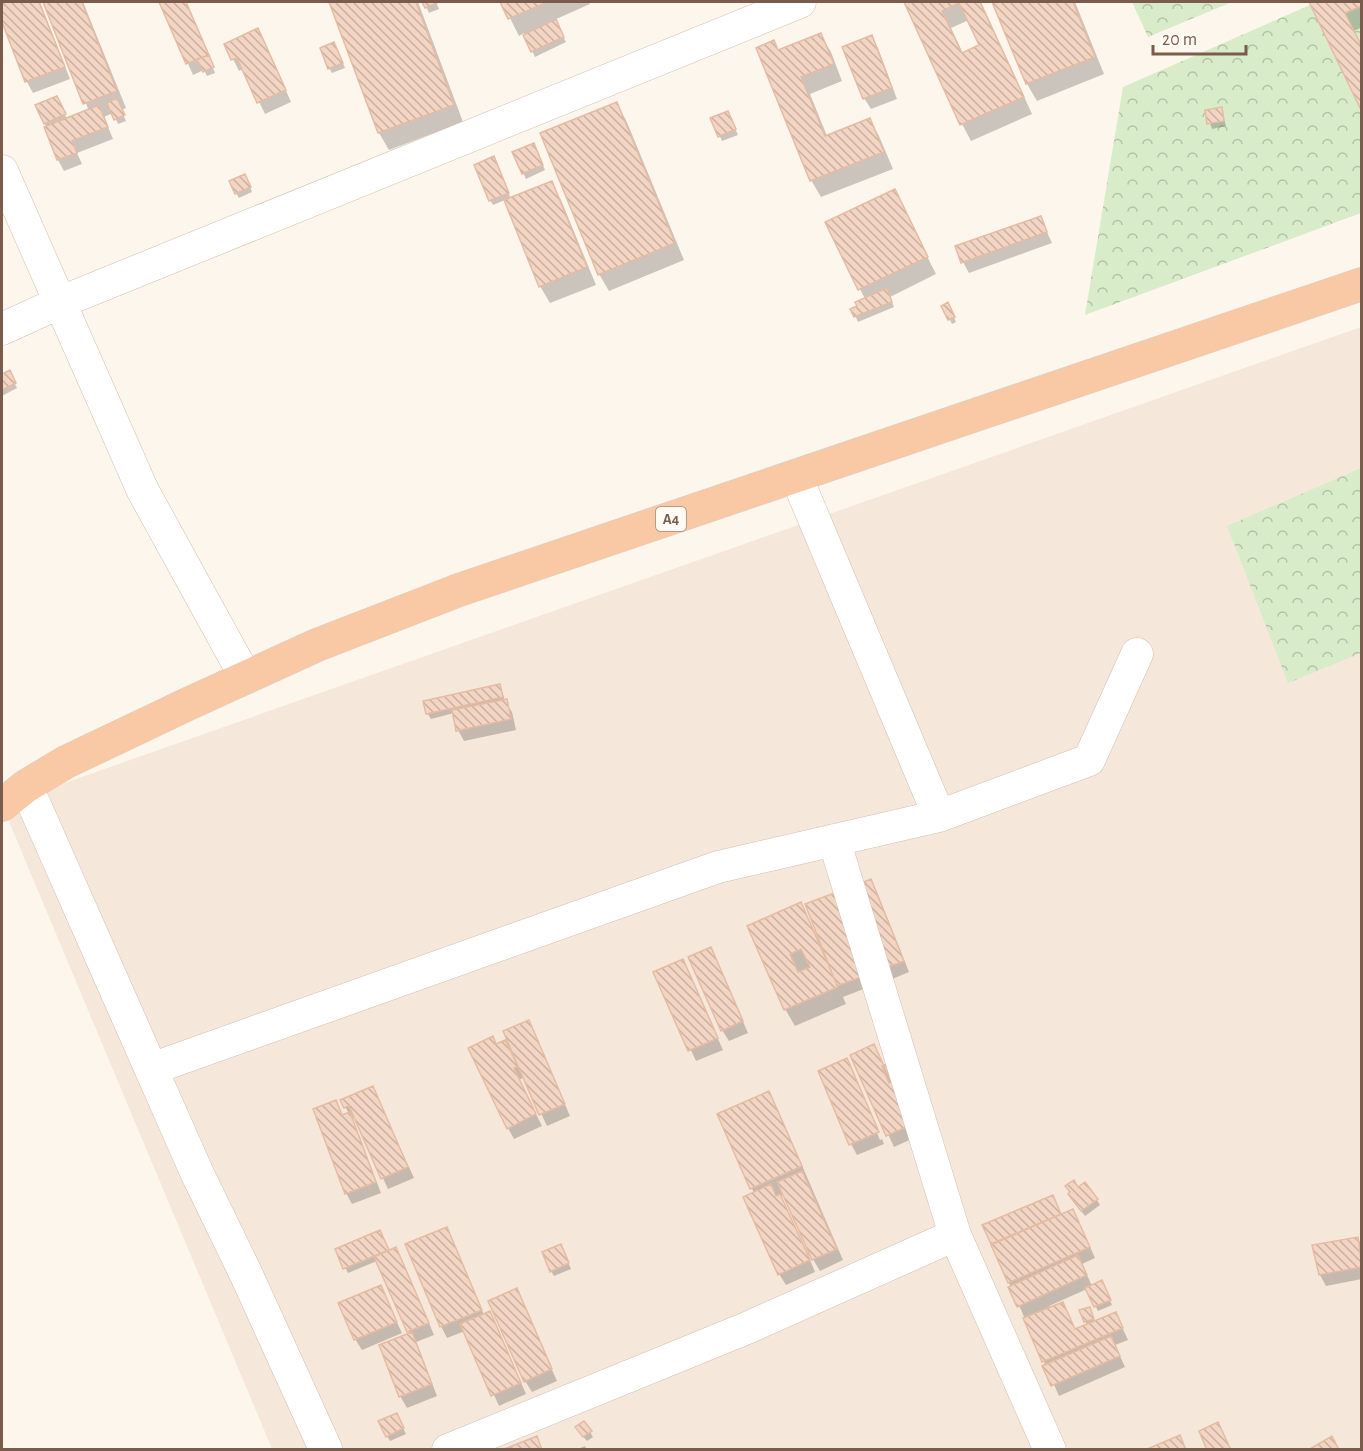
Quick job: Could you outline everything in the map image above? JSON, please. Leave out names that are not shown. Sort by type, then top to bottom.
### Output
[{"type":"highway","name":"A4","points":[[14,796],[66,762],[317,645],[459,590],[1362,284]]},
{"type":"street","points":[[2,329],[61,302],[800,2]]},
{"type":"street","points":[[2,171],[143,491],[246,678]]},
{"type":"street","points":[[796,476],[939,816]]},
{"type":"street","points":[[151,1069],[718,867],[939,816],[1089,760],[1137,654]]},
{"type":"street","points":[[14,796],[151,1069],[326,1449]]},
{"type":"street","points":[[834,840],[955,1235],[1050,1449]]},
{"type":"street","points":[[448,1449],[747,1328],[955,1235]]},
{"type":"shaded area","points":[[1361,327],[1361,1449],[272,1449],[2,805]]},
{"type":"green space","points":[[1132,2],[1232,2],[1148,37]]},
{"type":"green space","points":[[1317,2],[1361,2],[1361,213],[1085,315],[1123,87]]},
{"type":"green space","points":[[1361,468],[1361,653],[1288,683],[1227,526]]},
{"type":"building","points":[[2,2],[39,2],[65,67],[25,82],[2,22]]},
{"type":"building","points":[[43,2],[82,2],[117,91],[83,104]]},
{"type":"building","points":[[159,2],[186,2],[209,55],[186,64]]},
{"type":"building","points":[[329,2],[416,2],[454,105],[378,133]]},
{"type":"building","points":[[422,2],[437,2],[437,3],[425,8]]},
{"type":"building","points":[[500,2],[548,2],[508,19]]},
{"type":"building","points":[[904,2],[980,2],[1024,97],[960,125]],"holes":[[[959,3],[979,45],[962,53],[942,11]]]},
{"type":"building","points":[[992,2],[1073,2],[1095,57],[1026,84]]},
{"type":"building","points":[[1309,2],[1362,2],[1362,6],[1345,13],[1362,47],[1362,112]]},
{"type":"building","points":[[556,19],[564,37],[531,52],[523,35]]},
{"type":"building","points":[[258,28],[286,90],[257,103],[237,58],[231,60],[224,44]]},
{"type":"building","points":[[821,33],[834,64],[801,77],[825,136],[870,118],[884,152],[810,181],[756,48],[774,40],[778,50]]},
{"type":"building","points":[[872,35],[892,88],[863,99],[842,47]]},
{"type":"building","points":[[334,42],[343,63],[328,69],[320,48]]},
{"type":"building","points":[[209,55],[214,67],[203,72],[197,59]]},
{"type":"building","points":[[57,96],[66,114],[44,124],[35,105]]},
{"type":"building","points":[[117,98],[125,115],[114,120],[107,103]]},
{"type":"building","points":[[617,102],[675,243],[598,275],[540,133]]},
{"type":"building","points":[[99,105],[108,127],[72,141],[77,153],[57,160],[44,127]]},
{"type":"building","points":[[1222,107],[1224,121],[1207,124],[1205,110]]},
{"type":"building","points":[[728,111],[736,129],[718,137],[710,118]]},
{"type":"building","points":[[534,143],[543,165],[522,174],[512,152]]},
{"type":"building","points":[[494,156],[509,193],[489,201],[474,165]]},
{"type":"building","points":[[245,174],[251,187],[235,194],[229,181]]},
{"type":"building","points":[[552,181],[587,267],[539,287],[504,200]]},
{"type":"building","points":[[895,189],[928,257],[858,290],[825,222]]},
{"type":"building","points":[[1041,216],[1047,232],[961,263],[955,246]]},
{"type":"building","points":[[887,288],[892,302],[854,317],[850,309],[857,306],[855,302]]},
{"type":"building","points":[[948,302],[955,317],[948,320],[941,306]]},
{"type":"building","points":[[10,370],[16,383],[2,390],[2,374]]},
{"type":"building","points":[[500,684],[503,697],[426,714],[423,701]]},
{"type":"building","points":[[507,699],[511,719],[456,731],[452,710]]},
{"type":"building","points":[[871,879],[904,961],[882,969],[849,888]]},
{"type":"building","points":[[837,892],[869,974],[837,986],[805,904]]},
{"type":"building","points":[[801,902],[838,987],[784,1010],[747,926]],"holes":[[[801,949],[810,967],[798,972],[790,954]]]},
{"type":"building","points":[[711,947],[743,1021],[721,1031],[688,957]]},
{"type":"building","points":[[683,959],[718,1038],[688,1051],[653,972]]},
{"type":"building","points":[[529,1020],[565,1104],[539,1115],[503,1031]]},
{"type":"building","points":[[493,1036],[496,1044],[505,1040],[518,1066],[514,1068],[536,1114],[507,1129],[468,1048]]},
{"type":"building","points":[[874,1044],[911,1125],[886,1136],[850,1055]]},
{"type":"building","points":[[847,1058],[879,1132],[849,1145],[818,1071]]},
{"type":"building","points":[[895,1061],[902,1077],[889,1083],[882,1066]]},
{"type":"building","points":[[373,1086],[408,1167],[381,1179],[349,1106],[344,1108],[340,1100]]},
{"type":"building","points":[[769,1091],[802,1166],[750,1189],[717,1114]]},
{"type":"building","points":[[336,1100],[342,1115],[350,1112],[376,1182],[345,1194],[313,1109]]},
{"type":"building","points":[[802,1171],[837,1249],[812,1260],[777,1182]]},
{"type":"building","points":[[1074,1180],[1078,1187],[1085,1182],[1098,1199],[1081,1211],[1065,1186]]},
{"type":"building","points":[[771,1184],[776,1196],[780,1194],[810,1260],[778,1275],[743,1197]]},
{"type":"building","points":[[1053,1195],[1061,1214],[991,1244],[982,1225]]},
{"type":"building","points":[[1073,1209],[1090,1247],[1008,1283],[991,1245]]},
{"type":"building","points":[[447,1227],[482,1310],[440,1327],[405,1244]]},
{"type":"building","points":[[380,1230],[389,1250],[343,1269],[335,1249]]},
{"type":"building","points":[[1358,1237],[1362,1267],[1319,1275],[1312,1245]]},
{"type":"building","points":[[561,1244],[569,1263],[550,1272],[542,1252]]},
{"type":"building","points":[[396,1247],[429,1323],[407,1332],[374,1257]]},
{"type":"building","points":[[1078,1255],[1087,1275],[1017,1307],[1008,1287]]},
{"type":"building","points":[[1102,1280],[1111,1300],[1094,1307],[1085,1288]]},
{"type":"building","points":[[381,1285],[397,1322],[354,1340],[338,1303]]},
{"type":"building","points":[[517,1288],[552,1369],[524,1382],[488,1301]]},
{"type":"building","points":[[1063,1302],[1075,1329],[1116,1312],[1123,1328],[1042,1362],[1023,1318]]},
{"type":"building","points":[[1090,1307],[1094,1319],[1084,1322],[1079,1310]]},
{"type":"building","points":[[490,1311],[521,1383],[491,1396],[460,1324]]},
{"type":"building","points":[[412,1332],[432,1384],[399,1397],[379,1345]]},
{"type":"building","points":[[1111,1336],[1120,1356],[1051,1386],[1042,1366]]},
{"type":"building","points":[[397,1413],[404,1428],[386,1437],[378,1421]]},
{"type":"building","points":[[584,1421],[592,1431],[583,1437],[575,1427]]},
{"type":"building","points":[[1218,1422],[1231,1450],[1207,1450],[1199,1431]]},
{"type":"building","points":[[1180,1435],[1186,1450],[1145,1450]]},
{"type":"building","points":[[537,1436],[542,1450],[502,1450]]},
{"type":"building","points":[[1332,1436],[1339,1450],[1308,1450]]}]
